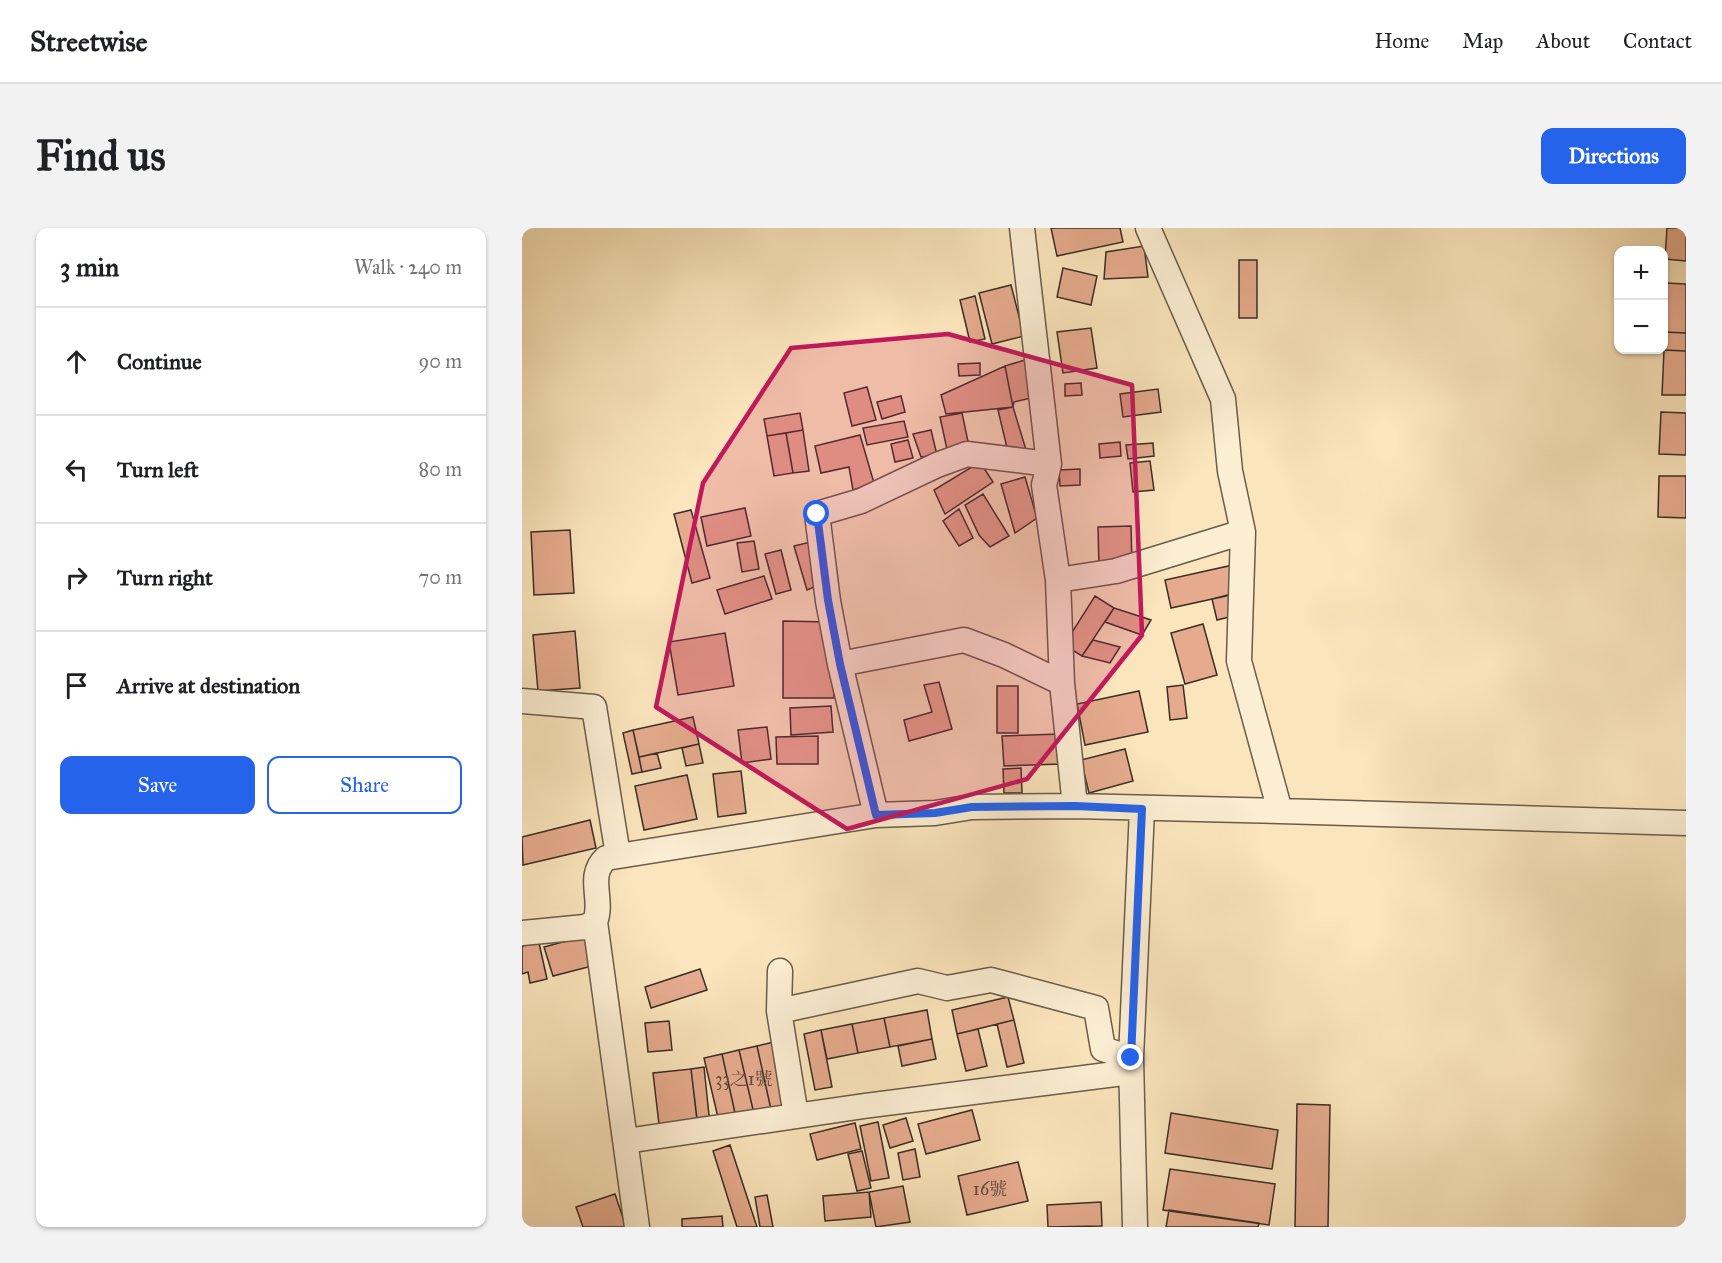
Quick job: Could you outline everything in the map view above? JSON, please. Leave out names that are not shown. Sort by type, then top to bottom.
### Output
[{"type":"street","points":[[1022,228],[1049,464],[1044,485],[1058,580],[1062,683],[1075,806]]},
{"type":"street","points":[[1148,228],[1223,399],[1230,471],[1243,532],[1239,661],[1280,811]]},
{"type":"street","points":[[876,815],[840,664],[828,600],[817,514],[861,501],[967,454],[1049,464]]},
{"type":"street","points":[[1058,580],[1116,571],[1243,532]]},
{"type":"street","points":[[840,664],[964,640],[1004,655],[1062,683]]},
{"type":"street","points":[[522,701],[594,707],[618,855]]},
{"type":"street","points":[[637,1227],[595,922],[598,913],[596,874],[598,866],[606,858],[876,815],[935,813],[972,807],[1075,806],[1686,823]]},
{"type":"street","points":[[1135,1227],[1131,1065],[1142,809]]},
{"type":"street","points":[[522,933],[585,927],[595,922]]},
{"type":"street","points":[[780,970],[779,1011],[796,1116]]},
{"type":"street","points":[[779,1011],[918,981],[947,988],[991,980],[1096,1008],[1103,1049],[1131,1065]]},
{"type":"street","points":[[626,1142],[1131,1065]]},
{"type":"highlighted area","points":[[948,334],[1132,385],[1142,635],[1027,779],[847,829],[656,707],[703,483],[791,348]]},
{"type":"building","points":[[1051,228],[1120,228],[1123,242],[1057,256]]},
{"type":"building","points":[[1667,228],[1686,228],[1686,261],[1668,259],[1668,246],[1666,246]]},
{"type":"building","points":[[1144,246],[1148,277],[1104,279],[1106,252]]},
{"type":"building","points":[[1239,260],[1257,260],[1257,318],[1239,318]]},
{"type":"building","points":[[1063,268],[1097,276],[1091,305],[1057,297]]},
{"type":"building","points":[[1668,283],[1686,284],[1686,333],[1668,332]]},
{"type":"building","points":[[1011,285],[1024,336],[992,344],[979,293]]},
{"type":"building","points":[[975,296],[985,339],[970,342],[960,300]]},
{"type":"building","points":[[1091,328],[1097,368],[1063,373],[1057,332]]},
{"type":"building","points":[[1668,332],[1686,333],[1686,351],[1668,350]]},
{"type":"building","points":[[1668,350],[1686,351],[1686,395],[1662,395],[1664,354],[1668,354]]},
{"type":"building","points":[[1025,360],[1035,397],[1014,402],[1013,407],[1005,366]]},
{"type":"building","points":[[980,363],[980,375],[959,376],[958,364]]},
{"type":"building","points":[[1005,366],[1013,407],[946,414],[941,395]]},
{"type":"building","points":[[1081,383],[1082,395],[1065,396],[1065,384]]},
{"type":"building","points":[[867,387],[876,420],[852,426],[844,393]]},
{"type":"building","points":[[1158,389],[1161,412],[1123,417],[1120,394]]},
{"type":"building","points":[[901,396],[905,412],[882,419],[877,402]]},
{"type":"building","points":[[1013,407],[1027,453],[1008,452],[998,410]]},
{"type":"building","points":[[1661,412],[1686,413],[1686,455],[1659,454]]},
{"type":"building","points":[[800,413],[803,430],[767,436],[764,419]]},
{"type":"building","points":[[962,413],[970,451],[948,454],[940,417]]},
{"type":"building","points":[[904,421],[908,437],[867,445],[863,428]]},
{"type":"building","points":[[803,430],[809,471],[793,473],[786,433]]},
{"type":"building","points":[[931,430],[937,455],[921,457],[913,434]]},
{"type":"building","points":[[786,433],[793,473],[774,476],[767,436]]},
{"type":"building","points":[[860,435],[874,483],[853,490],[849,467],[821,473],[815,446]]},
{"type":"building","points":[[908,440],[913,458],[895,462],[891,444]]},
{"type":"building","points":[[1120,442],[1121,456],[1100,458],[1099,444]]},
{"type":"building","points":[[1153,443],[1154,456],[1128,459],[1126,445]]},
{"type":"building","points":[[1150,461],[1154,490],[1133,492],[1130,463]]},
{"type":"building","points":[[980,462],[993,482],[945,514],[934,490]]},
{"type":"building","points":[[1080,469],[1080,485],[1060,486],[1059,470]]},
{"type":"building","points":[[1659,476],[1686,476],[1686,518],[1658,517]]},
{"type":"building","points":[[1025,477],[1037,518],[1015,533],[1001,484]]},
{"type":"building","points":[[983,494],[1009,536],[990,547],[979,535],[965,505]]},
{"type":"building","points":[[745,508],[751,536],[707,546],[701,517]]},
{"type":"building","points":[[959,509],[973,538],[959,546],[943,521]]},
{"type":"building","points":[[691,510],[710,578],[692,583],[674,514]]},
{"type":"building","points":[[1131,526],[1132,567],[1099,568],[1098,527]]},
{"type":"building","points":[[570,530],[574,593],[534,595],[531,532]]},
{"type":"building","points":[[754,541],[759,569],[742,572],[737,543]]},
{"type":"building","points":[[815,541],[819,585],[807,590],[794,546]]},
{"type":"building","points":[[781,550],[791,590],[776,594],[765,554]]},
{"type":"building","points":[[1233,565],[1240,593],[1171,608],[1165,580]]},
{"type":"building","points":[[764,576],[772,599],[725,614],[717,590]]},
{"type":"building","points":[[1232,594],[1237,615],[1217,620],[1212,599]]},
{"type":"building","points":[[1095,596],[1114,608],[1082,656],[1064,645]]},
{"type":"building","points":[[1114,608],[1151,620],[1142,635],[1105,622]]},
{"type":"building","points":[[783,621],[829,622],[834,698],[783,698]]},
{"type":"building","points":[[1203,624],[1217,675],[1185,684],[1171,633]]},
{"type":"building","points":[[575,631],[580,688],[538,691],[533,635]]},
{"type":"building","points":[[725,633],[734,686],[678,695],[669,642]]},
{"type":"building","points":[[1093,640],[1120,647],[1110,663],[1082,656]]},
{"type":"building","points":[[939,682],[952,729],[909,741],[904,720],[932,712],[924,685]]},
{"type":"building","points":[[1183,685],[1187,718],[1170,720],[1167,687]]},
{"type":"building","points":[[997,686],[1018,686],[1018,733],[997,733]]},
{"type":"building","points":[[1139,691],[1148,732],[1085,745],[1077,704]]},
{"type":"building","points":[[831,706],[833,732],[791,735],[790,708]]},
{"type":"building","points":[[693,717],[699,744],[639,757],[633,730]]},
{"type":"building","points":[[767,727],[771,759],[742,763],[738,730]]},
{"type":"building","points":[[633,730],[642,772],[632,774],[623,733]]},
{"type":"building","points":[[1060,734],[1061,764],[1004,766],[1002,736]]},
{"type":"building","points":[[818,736],[818,764],[777,764],[776,737]]},
{"type":"building","points":[[699,744],[703,763],[686,766],[682,748]]},
{"type":"building","points":[[1125,749],[1133,781],[1089,793],[1081,760]]},
{"type":"building","points":[[657,753],[661,768],[642,772],[639,757]]},
{"type":"building","points":[[1021,768],[1022,793],[1004,793],[1003,769]]},
{"type":"building","points":[[741,771],[746,813],[718,817],[713,774]]},
{"type":"building","points":[[687,775],[697,819],[644,830],[635,786]]},
{"type":"building","points":[[590,820],[596,848],[523,865],[522,837]]},
{"type":"building","points":[[585,936],[592,966],[553,976],[544,947]]},
{"type":"building","points":[[539,943],[547,979],[530,983],[528,972],[522,974],[522,946]]},
{"type":"building","points":[[700,969],[707,990],[651,1008],[645,987]]},
{"type":"building","points":[[1008,997],[1014,1020],[957,1034],[952,1010]]},
{"type":"building","points":[[927,1010],[932,1039],[890,1047],[884,1018]]},
{"type":"building","points":[[884,1018],[890,1047],[858,1053],[852,1024]]},
{"type":"building","points":[[1014,1020],[1024,1063],[1007,1067],[997,1024]]},
{"type":"building","points":[[669,1021],[672,1050],[648,1052],[645,1023]]},
{"type":"building","points":[[852,1024],[858,1053],[827,1059],[821,1030]]},
{"type":"building","points":[[978,1029],[987,1066],[966,1071],[957,1034]]},
{"type":"building","points":[[821,1030],[832,1087],[815,1090],[804,1034]]},
{"type":"building","points":[[932,1039],[936,1059],[902,1066],[898,1046]]},
{"type":"building","points":[[774,1042],[790,1110],[772,1114],[757,1046]]},
{"type":"building","points":[[757,1046],[772,1114],[755,1118],[739,1050]]},
{"type":"building","points":[[739,1050],[755,1118],[737,1122],[722,1054]]},
{"type":"building","points":[[722,1054],[737,1122],[720,1126],[704,1058]]},
{"type":"building","points":[[704,1067],[710,1125],[698,1127],[691,1069]]},
{"type":"building","points":[[691,1069],[698,1129],[660,1133],[653,1073]]},
{"type":"building","points":[[1297,1104],[1330,1105],[1328,1227],[1295,1227]]},
{"type":"building","points":[[972,1110],[980,1140],[926,1154],[918,1124]]},
{"type":"building","points":[[1171,1113],[1278,1130],[1272,1169],[1165,1153]]},
{"type":"building","points":[[906,1118],[913,1141],[890,1148],[883,1125]]},
{"type":"building","points":[[878,1122],[889,1178],[871,1181],[860,1126]]},
{"type":"building","points":[[855,1123],[861,1149],[817,1160],[810,1134]]},
{"type":"building","points":[[730,1145],[757,1227],[737,1227],[713,1151]]},
{"type":"building","points":[[915,1149],[920,1177],[903,1180],[898,1153]]},
{"type":"building","points":[[862,1151],[871,1188],[857,1191],[848,1154]]},
{"type":"building","points":[[1018,1162],[1028,1201],[967,1215],[958,1176]]},
{"type":"building","points":[[1170,1169],[1275,1184],[1269,1225],[1163,1210]]},
{"type":"building","points":[[903,1186],[910,1222],[876,1227],[869,1192]]},
{"type":"building","points":[[869,1192],[871,1217],[825,1221],[823,1196]]},
{"type":"building","points":[[615,1194],[626,1227],[583,1227],[576,1207]]},
{"type":"building","points":[[767,1195],[773,1227],[760,1227],[755,1197]]},
{"type":"building","points":[[1101,1202],[1102,1226],[1048,1227],[1047,1205]]},
{"type":"building","points":[[1169,1210],[1259,1223],[1258,1227],[1166,1227]]},
{"type":"building","points":[[722,1216],[723,1227],[682,1227],[682,1219]]},
{"type":"route","points":[[817,514],[828,600],[840,664],[876,815],[935,813],[972,807],[1075,806],[1142,809],[1131,1058]]}]
